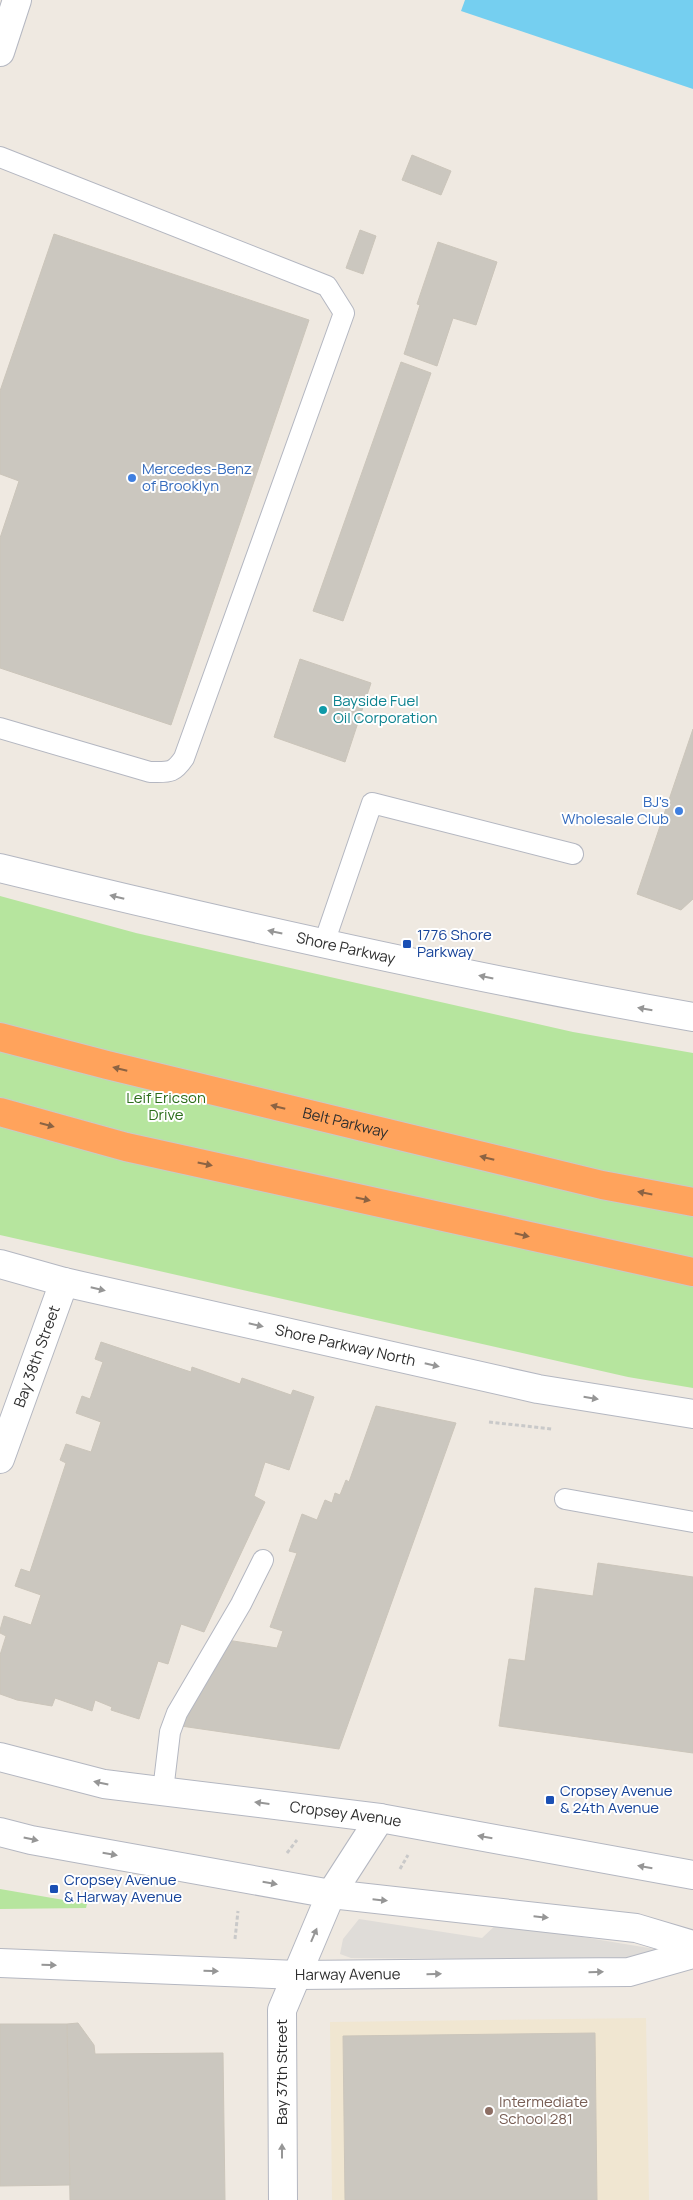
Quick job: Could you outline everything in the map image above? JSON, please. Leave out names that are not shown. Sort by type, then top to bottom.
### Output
[{"type":"highway","name":"Belt Parkway","points":[[0,1036],[107,1066],[583,1181],[693,1202]]},
{"type":"highway","points":[[0,1112],[135,1149],[693,1272]]},
{"type":"street","points":[[0,52],[10,8]]},
{"type":"street","name":"Shore Parkway","points":[[0,868],[169,909],[324,943],[588,998],[693,1017]]},
{"type":"street","name":"Shore Parkway North","points":[[0,1264],[64,1282],[538,1389],[693,1414]]},
{"type":"street","name":"Bay 38th Street","points":[[0,1459],[64,1282]]},
{"type":"street","name":"Cropsey Avenue","points":[[0,1756],[104,1784],[380,1818],[693,1875]]},
{"type":"street","name":"Bay 37th Street","points":[[283,2200],[282,2010],[331,1894],[380,1818]]},
{"type":"street","points":[[0,1832],[31,1840],[331,1894],[636,1928],[693,1945]]},
{"type":"street","name":"Harway Avenue","points":[[0,1963],[297,1975],[629,1972],[693,1954]]},
{"type":"lane","points":[[0,157],[327,286],[344,313],[184,758],[176,770],[150,772],[0,728]]},
{"type":"lane","points":[[324,943],[372,803],[573,854]]},
{"type":"lane","points":[[565,1499],[693,1522]]},
{"type":"lane","points":[[163,1791],[170,1732],[177,1713],[241,1604],[263,1560]]},
{"type":"path","points":[[489,1422],[552,1429]]},
{"type":"path","points":[[285,1855],[303,1833]]},
{"type":"path","points":[[398,1872],[410,1851]]},
{"type":"path","points":[[234,1944],[238,1911]]},
{"type":"shaded area","points":[[359,1919],[482,1938],[498,1923],[655,1949],[656,1956],[603,1960],[351,1958],[340,1954],[343,1939]]},
{"type":"shaded area","name":"Intermediate School 281","points":[[646,2018],[649,2200],[332,2200],[330,2022]]},
{"type":"green space","name":"Leif Ericson Drive","points":[[0,896],[136,933],[573,1032],[693,1053],[693,1388],[628,1377],[0,1235]]},
{"type":"green space","points":[[0,1889],[87,1904],[86,1908],[0,1909]]},
{"type":"water","points":[[465,0],[693,0],[693,89],[461,11]]},
{"type":"building","points":[[412,155],[451,171],[441,195],[402,180]]},
{"type":"building","points":[[360,230],[376,236],[363,274],[346,268]]},
{"type":"building","name":"Mercedes-Benz of Brooklyn","points":[[54,234],[309,320],[171,725],[0,668],[0,538],[19,481],[0,474],[0,391]]},
{"type":"building","points":[[438,242],[497,262],[476,325],[453,318],[437,366],[404,354],[420,305],[417,304]]},
{"type":"building","points":[[401,362],[431,373],[343,621],[313,611]]},
{"type":"building","name":"Bayside Fuel Oil Corporation","points":[[300,659],[371,683],[345,762],[274,737]]},
{"type":"building","name":"BJ's Wholesale Club","points":[[693,729],[693,899],[681,910],[637,894]]},
{"type":"building","points":[[101,1342],[191,1372],[192,1367],[240,1384],[242,1378],[291,1395],[293,1390],[314,1397],[289,1470],[265,1462],[254,1496],[265,1502],[204,1632],[181,1624],[168,1664],[158,1661],[139,1719],[111,1710],[112,1707],[95,1700],[92,1711],[55,1698],[52,1706],[17,1700],[0,1694],[0,1655],[6,1636],[0,1633],[0,1630],[4,1616],[31,1625],[41,1595],[15,1586],[21,1569],[30,1572],[66,1463],[60,1460],[66,1444],[91,1452],[101,1422],[76,1413],[82,1396],[90,1399],[103,1362],[95,1359]]},
{"type":"building","points":[[376,1406],[456,1423],[339,1749],[174,1725],[221,1639],[277,1648],[283,1631],[270,1627],[297,1553],[289,1551],[302,1514],[317,1520],[325,1500],[332,1503],[335,1493],[340,1495],[346,1480],[349,1482]]},
{"type":"building","points":[[598,1563],[693,1577],[693,1753],[499,1726],[509,1659],[525,1661],[535,1588],[593,1596]]},
{"type":"building","points":[[78,2023],[94,2045],[95,2054],[223,2053],[225,2200],[70,2200],[67,2024]]},
{"type":"building","points":[[0,2024],[67,2024],[70,2185],[0,2186]]},
{"type":"building","name":"Intermediate School 281","points":[[595,2033],[597,2200],[345,2200],[343,2036]]},
{"type":"place","name":"Mercedes-Benz of Brooklyn","points":[[132,478]]},
{"type":"place","name":"Bayside Fuel Oil Corporation","points":[[323,710]]},
{"type":"place","name":"BJ's Wholesale Club","points":[[679,811]]},
{"type":"place","name":"1776 Shore Parkway","points":[[407,944]]},
{"type":"place","name":"Cropsey Avenue & 24th Avenue","points":[[550,1800]]},
{"type":"place","name":"Cropsey Avenue & Harway Avenue","points":[[54,1889]]},
{"type":"place","name":"Intermediate School 281","points":[[489,2111]]}]
